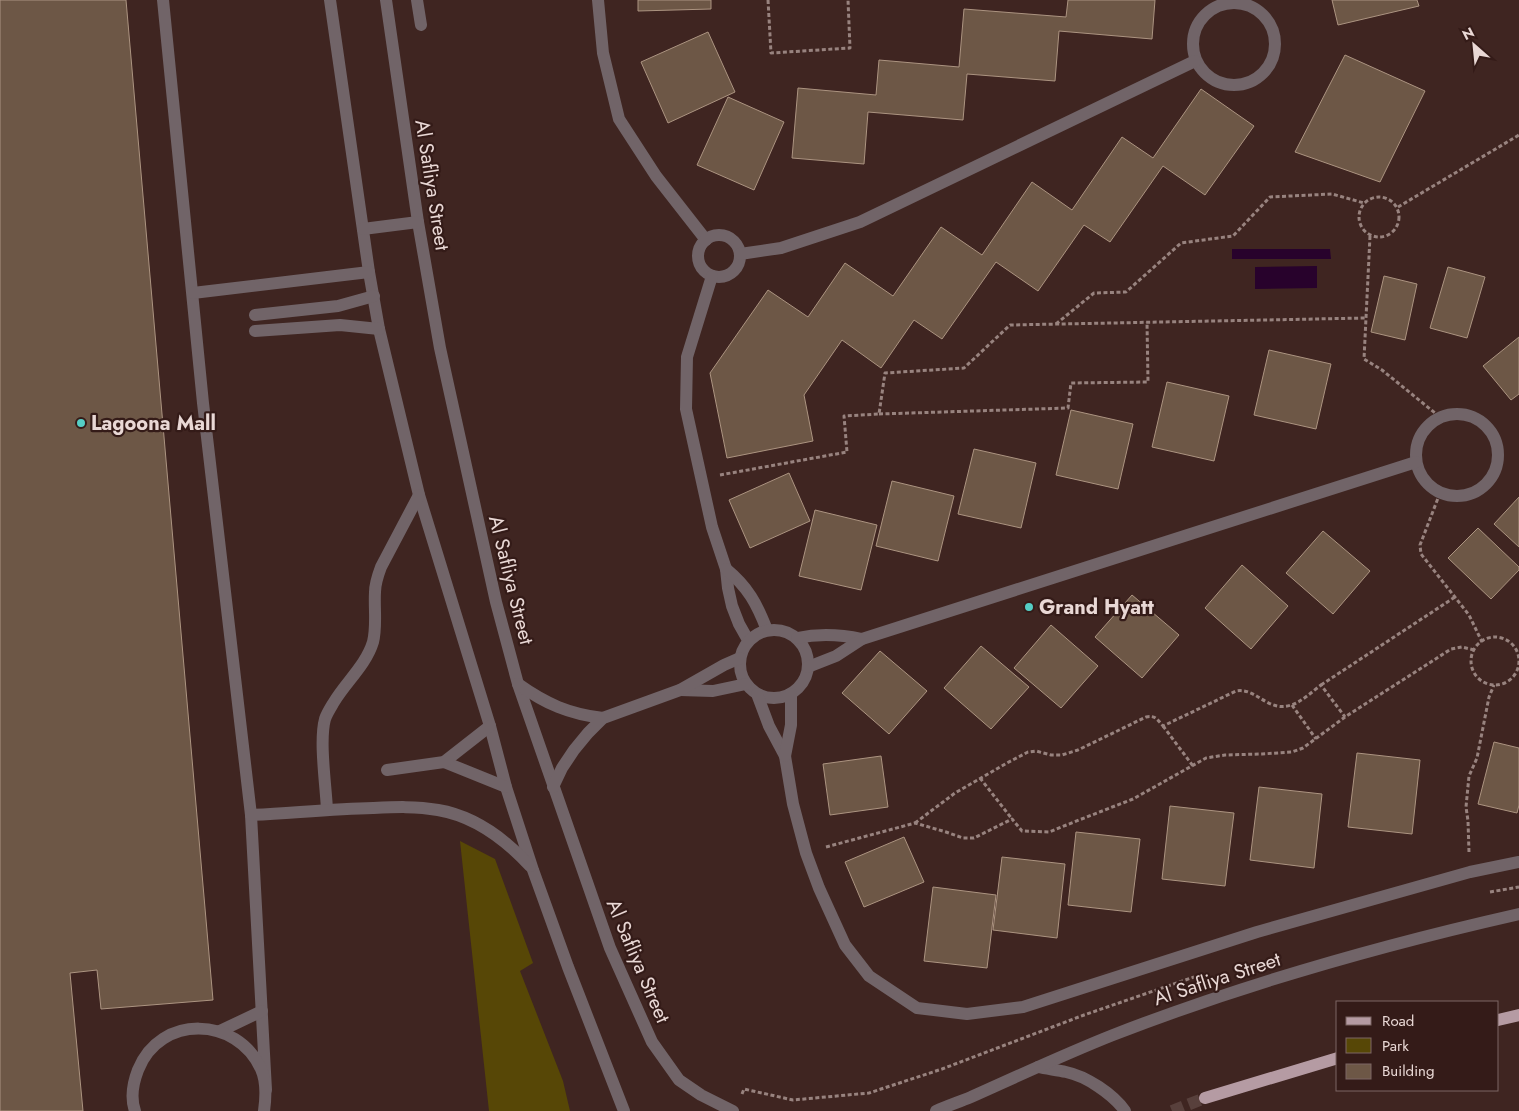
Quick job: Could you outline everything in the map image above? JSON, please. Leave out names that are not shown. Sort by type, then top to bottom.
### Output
[{"type":"main road","points":[[1499,1020],[1519,1015]]},
{"type":"main road","points":[[1205,1098],[1336,1059]]},
{"type":"street","points":[[164,0],[203,403],[251,815],[266,1090],[264,1111]]},
{"type":"street","points":[[330,0],[379,329],[419,494],[490,726],[506,787],[533,870],[568,967],[624,1111]]},
{"type":"street","name":"Al Safliya Street","points":[[386,0],[418,222],[440,348],[476,516],[518,684],[610,948],[652,1042],[679,1080],[701,1095],[733,1111]]},
{"type":"street","points":[[417,0],[421,25]]},
{"type":"street","points":[[598,0],[603,53],[619,119],[656,176],[706,240]]},
{"type":"street","points":[[1223,2],[1250,6],[1262,13],[1270,23],[1275,36],[1275,49],[1271,62],[1263,73],[1252,81],[1240,85],[1226,85],[1214,80],[1203,72],[1196,61],[1192,49],[1196,26],[1203,16],[1223,2]]},
{"type":"street","points":[[740,254],[781,248],[860,222],[1196,61]]},
{"type":"street","points":[[363,229],[418,222]]},
{"type":"street","points":[[715,235],[730,237],[736,242],[740,249],[740,254],[740,263],[736,270],[723,278],[712,276],[703,270],[698,256],[699,249],[706,240],[715,235]]},
{"type":"street","points":[[193,293],[369,272]]},
{"type":"street","points":[[712,276],[687,357],[686,409],[712,527],[726,569],[732,606],[748,640]]},
{"type":"street","points":[[255,315],[332,308],[374,296]]},
{"type":"street","points":[[255,331],[340,325],[379,329]]},
{"type":"street","points":[[1453,413],[1467,414],[1480,420],[1490,429],[1496,441],[1499,454],[1496,468],[1490,480],[1480,489],[1467,495],[1454,496],[1440,493],[1429,485],[1420,474],[1416,462],[1416,448],[1420,435],[1428,424],[1440,417],[1453,413]]},
{"type":"street","points":[[808,668],[836,656],[862,639],[1416,462]]},
{"type":"street","points":[[327,810],[323,731],[325,718],[334,701],[370,651],[374,640],[377,578],[419,494]]},
{"type":"street","points":[[726,569],[740,580],[751,594],[760,609],[767,630]]},
{"type":"street","points":[[757,694],[774,698],[791,694],[805,678],[808,668],[808,657],[804,646],[788,632],[778,629],[767,630],[757,633],[748,640],[742,648],[740,658],[741,676],[746,684],[757,694],[769,726],[785,756],[806,853],[819,888],[845,945],[869,976],[916,1008],[967,1014],[1023,1007],[1258,932],[1470,872],[1519,862]]},
{"type":"street","points":[[797,638],[830,634],[862,639]]},
{"type":"street","points":[[553,787],[562,768],[574,750],[603,718],[680,690],[716,669],[740,658]]},
{"type":"street","points":[[518,684],[549,704],[585,716],[603,718]]},
{"type":"street","points":[[680,690],[713,691],[746,684]]},
{"type":"street","points":[[785,756],[791,725],[791,694]]},
{"type":"street","points":[[444,762],[490,726]]},
{"type":"street","points":[[387,770],[444,762],[506,787]]},
{"type":"street","points":[[251,815],[413,807],[446,812],[461,816],[501,838],[533,870]]},
{"type":"street","name":"Al Safliya Street","points":[[935,1111],[967,1099],[1113,1035],[1191,1007],[1270,981],[1435,933],[1519,914]]},
{"type":"street","points":[[220,1031],[262,1011]]},
{"type":"street","points":[[135,1111],[132,1104],[133,1082],[142,1060],[156,1043],[176,1032],[191,1029],[220,1031],[238,1040],[252,1054],[262,1071],[266,1090]]},
{"type":"street","points":[[1037,1067],[1068,1072],[1096,1085],[1125,1111]]},
{"type":"street","points":[[954,1111],[967,1099]]},
{"type":"path","points":[[768,0],[770,53],[850,48],[848,0]]},
{"type":"path","points":[[1398,207],[1519,135]]},
{"type":"path","points":[[1055,324],[1094,293],[1126,292],[1180,242],[1233,236],[1270,197],[1332,194],[1364,203]]},
{"type":"path","points":[[1376,196],[1389,198],[1398,207],[1400,220],[1395,232],[1383,238],[1370,236],[1361,227],[1358,214],[1364,203],[1376,196]]},
{"type":"path","points":[[1370,236],[1364,359],[1382,370],[1440,417]]},
{"type":"path","points":[[879,414],[886,374],[964,368],[1010,325],[1366,318]]},
{"type":"path","points":[[701,478],[847,452],[844,416],[1068,408],[1071,383],[1148,382],[1147,322]]},
{"type":"path","points":[[1440,493],[1420,545],[1421,554],[1469,615],[1482,642]]},
{"type":"path","points":[[1163,726],[1236,691],[1243,690],[1271,705],[1281,707],[1292,705],[1455,597]]},
{"type":"path","points":[[1490,638],[1508,641],[1515,647],[1518,655],[1519,664],[1516,673],[1503,684],[1485,683],[1473,670],[1471,660],[1474,650],[1482,642],[1490,638]]},
{"type":"path","points":[[980,778],[1022,831],[1048,832],[1133,799],[1206,758],[1225,755],[1292,752],[1302,748],[1433,659],[1451,649],[1474,650]]},
{"type":"path","points":[[1321,685],[1345,717]]},
{"type":"path","points":[[1470,872],[1466,807],[1469,776],[1477,758],[1489,697],[1494,685]]},
{"type":"path","points":[[1292,705],[1316,739]]},
{"type":"path","points":[[806,853],[915,823],[955,793],[1028,752],[1036,751],[1051,755],[1062,755],[1078,750],[1146,717],[1156,717],[1192,766]]},
{"type":"path","points":[[915,823],[963,838],[974,838],[1012,819]]},
{"type":"path","points":[[1482,893],[1519,887]]},
{"type":"path","points":[[733,1111],[744,1089],[794,1100],[869,1092],[942,1069],[1084,1015],[1197,976]]},
{"type":"green space","points":[[460,841],[495,859],[533,963],[520,971],[563,1081],[570,1111],[489,1111]]},
{"type":"shaded area","points":[[1232,249],[1330,249],[1331,259],[1232,259]]},
{"type":"shaded area","points":[[1317,266],[1317,288],[1255,289],[1255,267]]},
{"type":"building","name":"Lagoona Mall","points":[[0,0],[126,0],[213,1000],[101,1009],[97,970],[70,973],[83,1111],[0,1111]]},
{"type":"building","points":[[638,0],[711,0],[711,9],[638,11]]},
{"type":"building","points":[[1068,0],[1155,0],[1152,39],[1059,31],[1055,81],[967,74],[963,120],[868,112],[864,164],[792,158],[798,88],[876,95],[879,60],[959,67],[964,9],[1066,17]]},
{"type":"building","points":[[1332,0],[1417,0],[1419,6],[1338,25]]},
{"type":"building","points":[[708,32],[735,92],[668,123],[641,62]]},
{"type":"building","points":[[1345,55],[1425,91],[1380,182],[1295,152]]},
{"type":"building","points":[[1201,89],[1254,126],[1205,195],[1163,166],[1110,242],[1084,225],[1038,291],[996,262],[942,339],[914,320],[881,368],[842,340],[804,395],[813,441],[727,458],[710,373],[768,290],[808,317],[845,263],[893,296],[941,227],[982,255],[1032,182],[1072,210],[1122,137],[1153,158]]},
{"type":"building","points":[[728,97],[784,122],[754,190],[697,165]]},
{"type":"building","points":[[1448,267],[1485,277],[1467,338],[1430,328]]},
{"type":"building","points":[[1384,276],[1417,284],[1405,340],[1371,332]]},
{"type":"building","points":[[1519,337],[1519,394],[1511,400],[1483,366]]},
{"type":"building","points":[[1269,350],[1331,364],[1316,429],[1254,415]]},
{"type":"building","points":[[1167,382],[1229,396],[1214,461],[1152,447]]},
{"type":"building","points":[[1071,410],[1133,424],[1118,489],[1056,475]]},
{"type":"building","points":[[974,449],[1036,463],[1021,528],[958,514]]},
{"type":"building","points":[[789,473],[810,521],[750,548],[729,500]]},
{"type":"building","points":[[892,481],[954,496],[938,561],[876,546]]},
{"type":"building","points":[[1519,497],[1519,547],[1494,524]]},
{"type":"building","points":[[815,510],[877,525],[861,590],[799,576]]},
{"type":"building","points":[[1478,528],[1519,567],[1519,570],[1491,599],[1448,558]]},
{"type":"building","points":[[1323,531],[1370,571],[1333,614],[1286,573]]},
{"type":"building","points":[[1242,565],[1288,606],[1251,649],[1205,608]]},
{"type":"building","points":[[1132,595],[1179,635],[1142,678],[1095,637]]},
{"type":"building","points":[[1051,625],[1098,666],[1061,708],[1014,668]]},
{"type":"building","points":[[981,646],[1029,687],[991,729],[944,688]]},
{"type":"building","points":[[880,651],[927,691],[889,734],[842,693]]},
{"type":"building","points":[[1494,742],[1519,748],[1519,805],[1517,813],[1478,804]]},
{"type":"building","points":[[1357,753],[1420,760],[1412,834],[1348,827]]},
{"type":"building","points":[[881,756],[888,807],[830,815],[823,764]]},
{"type":"building","points":[[1259,787],[1322,794],[1314,868],[1250,860]]},
{"type":"building","points":[[1170,806],[1234,813],[1225,886],[1162,879]]},
{"type":"building","points":[[1076,832],[1140,839],[1131,912],[1068,905]]},
{"type":"building","points":[[904,837],[924,882],[864,907],[845,862]]},
{"type":"building","points":[[1002,857],[1065,864],[1057,938],[993,930]]},
{"type":"building","points":[[933,887],[996,895],[987,968],[924,961]]},
{"type":"tunnel","points":[[1172,1111],[1205,1098]]},
{"type":"place","name":"Lagoona Mall","points":[[81,423]]},
{"type":"place","name":"Grand Hyatt","points":[[1029,607]]}]
